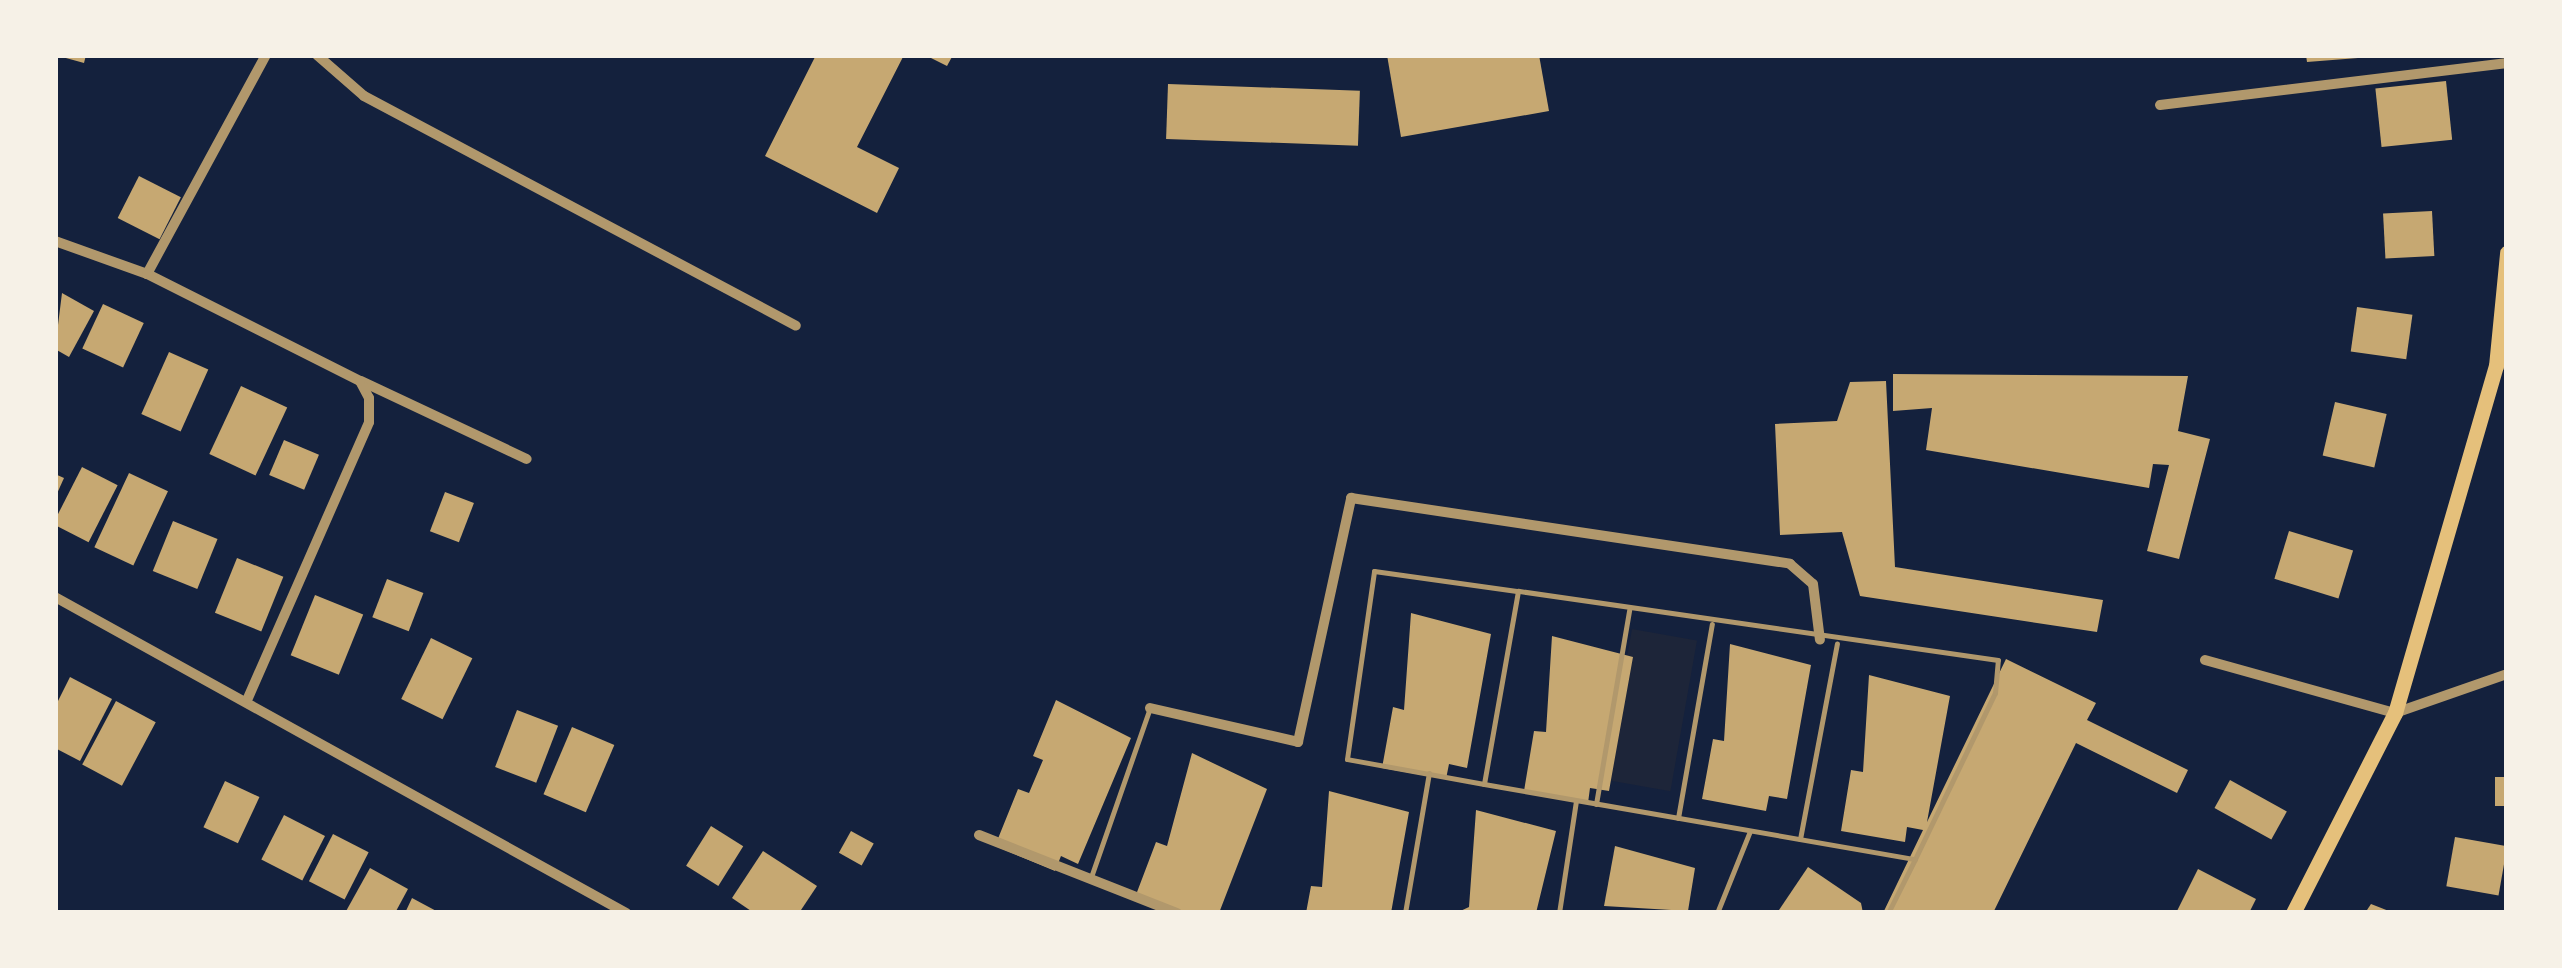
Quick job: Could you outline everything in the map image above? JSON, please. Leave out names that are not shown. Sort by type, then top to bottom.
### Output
[{"type":"main road","points":[[2294,913],[2396,713],[2496,366],[2507,254]]},
{"type":"street","points":[[147,274],[266,55]]},
{"type":"street","points":[[317,55],[364,96],[796,326]]},
{"type":"street","points":[[2160,105],[2507,63]]},
{"type":"street","points":[[55,241],[147,274],[527,458]]},
{"type":"street","points":[[248,698],[368,422],[360,380]]},
{"type":"street","points":[[1150,708],[1298,742],[1351,498],[1790,564],[1813,584],[1820,640]]},
{"type":"street","points":[[55,596],[248,698],[626,913]]},
{"type":"street","points":[[2205,660],[2396,713],[2507,674]]},
{"type":"street","points":[[979,836],[1177,913]]},
{"type":"lane","points":[[1888,913],[1915,859],[1995,694],[1998,660],[1837,643],[1374,571],[1347,759],[1915,859]]},
{"type":"lane","points":[[1484,784],[1518,592]]},
{"type":"lane","points":[[1596,804],[1630,610]]},
{"type":"lane","points":[[1678,818],[1712,623]]},
{"type":"lane","points":[[1800,839],[1837,643]]},
{"type":"lane","points":[[1090,880],[1150,708]]},
{"type":"lane","points":[[1405,913],[1429,773]]},
{"type":"lane","points":[[1559,913],[1576,800]]},
{"type":"lane","points":[[1717,913],[1750,831]]},
{"type":"shaded area","points":[[1632,629],[1697,640],[1670,791],[1605,780]]},
{"type":"building","points":[[55,55],[86,55],[84,63]]},
{"type":"building","points":[[816,55],[904,55],[857,147],[899,168],[877,213],[765,156]]},
{"type":"building","points":[[925,55],[953,55],[947,66]]},
{"type":"building","points":[[1387,55],[1539,55],[1549,111],[1401,137]]},
{"type":"building","points":[[2306,55],[2358,55],[2358,58],[2307,62]]},
{"type":"building","points":[[2446,81],[2452,140],[2382,147],[2375,88]]},
{"type":"building","points":[[1168,84],[1360,91],[1358,146],[1166,139]]},
{"type":"building","points":[[139,176],[181,197],[160,239],[118,218]]},
{"type":"building","points":[[2432,211],[2434,256],[2385,259],[2383,214]]},
{"type":"building","points":[[62,293],[94,311],[69,357],[55,349]]},
{"type":"building","points":[[103,304],[144,323],[123,367],[82,348]]},
{"type":"building","points":[[2357,307],[2412,315],[2406,359],[2351,352]]},
{"type":"building","points":[[169,352],[208,369],[181,432],[141,414]]},
{"type":"building","points":[[1893,374],[2188,376],[2178,431],[2210,439],[2179,559],[2147,551],[2169,465],[2153,464],[2149,488],[1926,450],[1932,408],[1893,411]]},
{"type":"building","points":[[1886,381],[1895,567],[2103,600],[2097,632],[1860,596],[1842,532],[1780,535],[1775,424],[1837,421],[1850,382]]},
{"type":"building","points":[[241,386],[287,408],[256,476],[209,454]]},
{"type":"building","points":[[2335,402],[2387,414],[2374,468],[2323,456]]},
{"type":"building","points":[[284,440],[319,455],[304,490],[269,475]]},
{"type":"building","points":[[82,467],[118,485],[89,542],[55,525]]},
{"type":"building","points":[[129,473],[168,491],[133,565],[94,547]]},
{"type":"building","points":[[55,474],[64,478],[55,498]]},
{"type":"building","points":[[445,492],[474,503],[459,542],[430,531]]},
{"type":"building","points":[[173,521],[218,539],[197,589],[153,571]]},
{"type":"building","points":[[2289,531],[2353,551],[2338,598],[2274,579]]},
{"type":"building","points":[[237,558],[283,577],[261,631],[215,613]]},
{"type":"building","points":[[387,579],[423,593],[409,631],[372,617]]},
{"type":"building","points":[[315,595],[363,614],[339,675],[291,655]]},
{"type":"building","points":[[1411,613],[1491,634],[1467,768],[1449,764],[1446,779],[1382,768],[1393,707],[1404,710]]},
{"type":"building","points":[[1552,636],[1633,657],[1609,791],[1590,788],[1588,803],[1524,791],[1534,731],[1546,732]]},
{"type":"building","points":[[431,638],[472,658],[443,719],[401,699]]},
{"type":"building","points":[[1730,644],[1811,665],[1787,799],[1769,796],[1766,811],[1702,799],[1713,739],[1724,741]]},
{"type":"building","points":[[2006,659],[2096,703],[2087,720],[2188,770],[2177,793],[2076,743],[1993,913],[1883,913],[1923,830],[1907,827],[1905,842],[1841,831],[1851,770],[1863,772],[1869,675],[1950,696],[1927,822]]},
{"type":"building","points":[[70,677],[112,699],[80,761],[55,748],[55,707]]},
{"type":"building","points":[[1056,700],[1131,738],[1078,864],[1061,856],[1055,871],[995,846],[1018,789],[1029,793],[1043,760],[1033,756]]},
{"type":"building","points":[[116,701],[156,722],[122,786],[82,765]]},
{"type":"building","points":[[517,710],[558,726],[536,783],[495,767]]},
{"type":"building","points":[[572,727],[614,745],[586,812],[543,794]]},
{"type":"building","points":[[1192,753],[1267,789],[1219,913],[1168,913],[1134,900],[1156,842],[1167,846]]},
{"type":"building","points":[[2495,777],[2507,777],[2507,806],[2495,806]]},
{"type":"building","points":[[2230,780],[2287,812],[2271,840],[2214,808]]},
{"type":"building","points":[[225,781],[259,797],[238,843],[203,827]]},
{"type":"building","points":[[1329,791],[1409,812],[1391,913],[1306,913],[1311,886],[1322,887]]},
{"type":"building","points":[[1476,810],[1556,831],[1536,913],[1456,913],[1469,907]]},
{"type":"building","points":[[284,815],[325,836],[302,880],[261,860]]},
{"type":"building","points":[[711,826],[743,846],[718,886],[686,866]]},
{"type":"building","points":[[851,831],[874,844],[862,865],[839,853]]},
{"type":"building","points":[[333,834],[369,852],[345,899],[309,881]]},
{"type":"building","points":[[2455,837],[2507,846],[2499,895],[2446,886]]},
{"type":"building","points":[[1615,846],[1695,868],[1688,911],[1604,906]]},
{"type":"building","points":[[763,851],[817,886],[799,913],[754,913],[732,898]]},
{"type":"building","points":[[1808,867],[1861,903],[1863,913],[1777,913]]},
{"type":"building","points":[[370,868],[408,889],[395,913],[345,913]]},
{"type":"building","points":[[2198,869],[2256,899],[2249,913],[2176,913]]},
{"type":"building","points":[[412,898],[440,913],[405,913]]},
{"type":"building","points":[[2371,904],[2394,913],[2365,913]]}]
